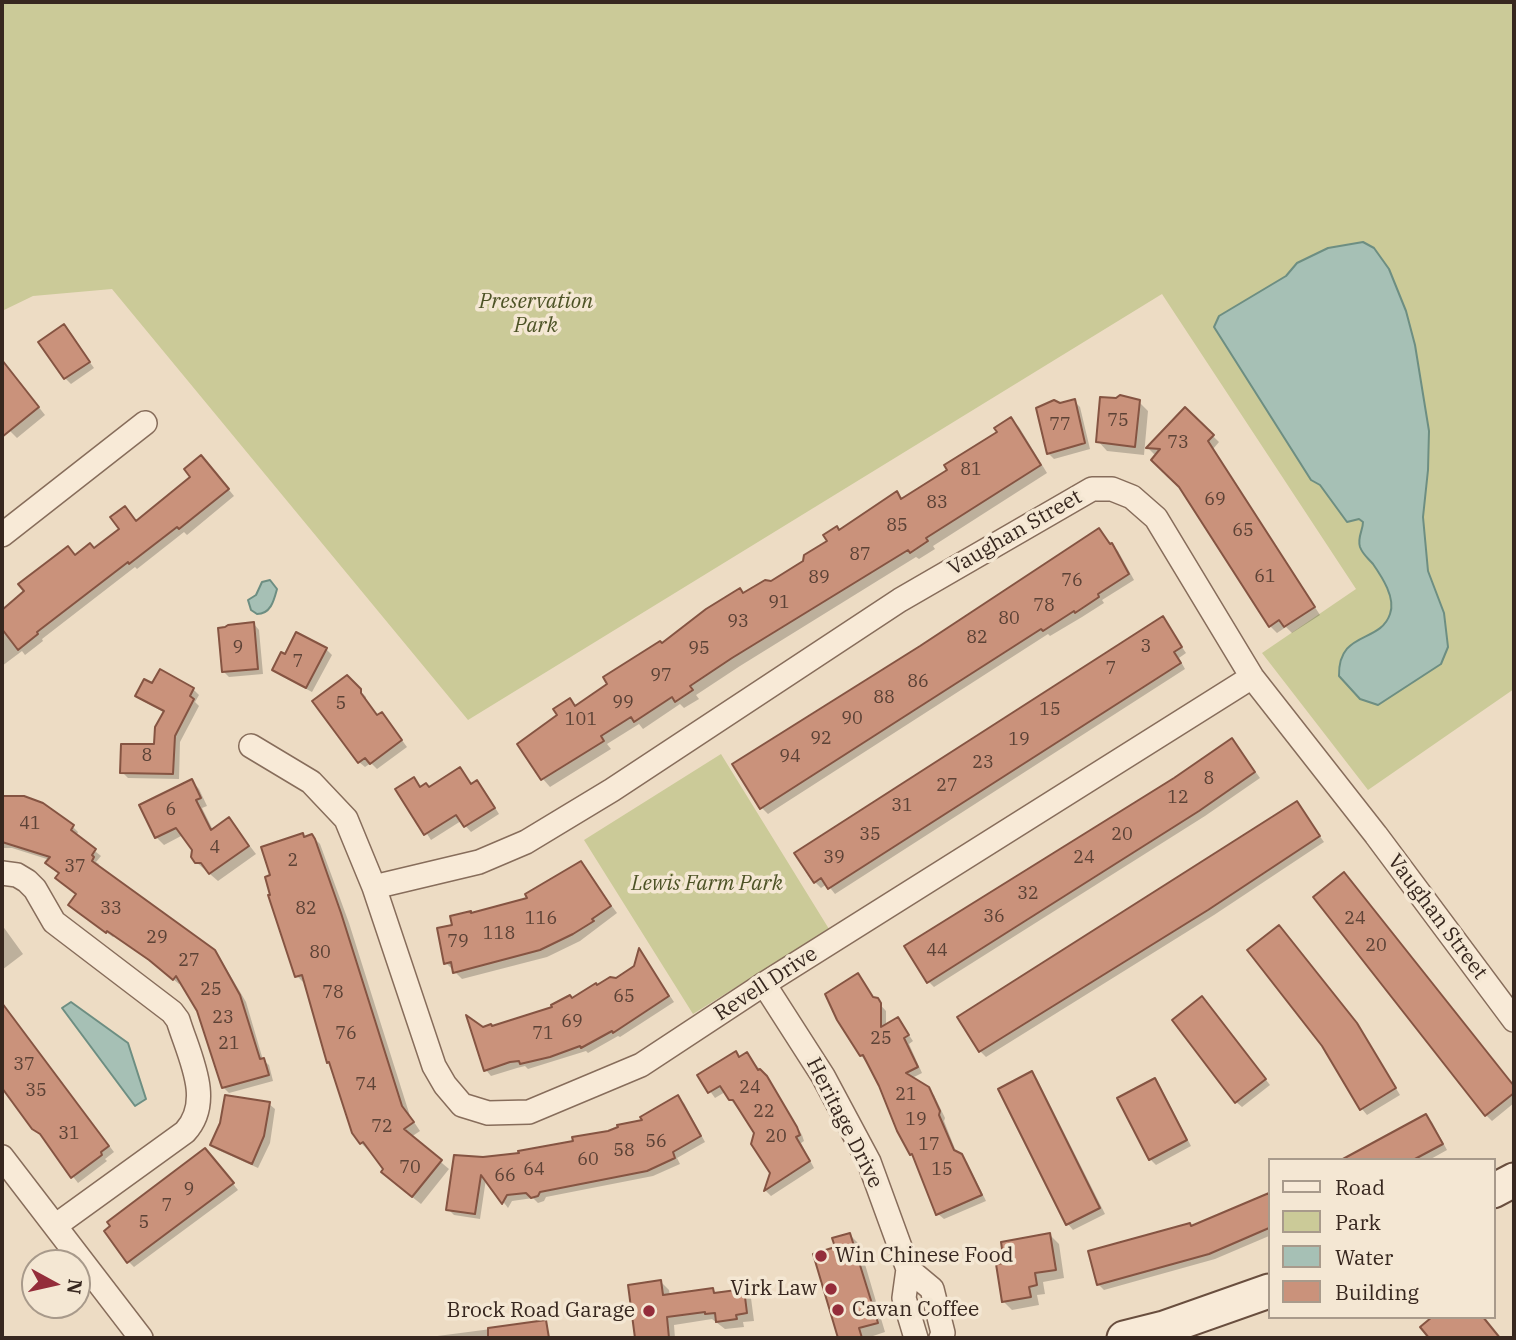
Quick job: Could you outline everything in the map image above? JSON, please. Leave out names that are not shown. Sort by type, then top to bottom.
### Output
[{"type":"main road","points":[[1495,1190],[1514,1180]]},
{"type":"main road","points":[[1124,1338],[1164,1328],[1268,1291]]},
{"type":"street","points":[[2,535],[145,423]]},
{"type":"street","name":"Vaughan Street","points":[[374,887],[479,862],[526,842],[612,789],[900,600],[1092,489],[1112,489],[1132,497],[1156,517],[1252,677],[1376,835],[1514,1020]]},
{"type":"street","name":"Revell Drive","points":[[251,746],[311,782],[346,819],[374,887],[434,1066],[445,1085],[462,1105],[488,1113],[529,1112],[641,1065],[764,984],[1252,677]]},
{"type":"street","points":[[2,873],[18,875],[27,881],[36,889],[54,922],[172,1012],[178,1020],[199,1089],[199,1108],[185,1132],[55,1226]]},
{"type":"street","name":"Heritage Drive","points":[[764,984],[823,1076],[869,1162],[908,1269],[904,1298],[916,1338]]},
{"type":"street","points":[[2,1157],[141,1338]]},
{"type":"street","name":"Heritage Drive","points":[[908,1269],[932,1289],[943,1333],[941,1338]]},
{"type":"green space","name":"Preservation Park","points":[[2,2],[1514,2],[1514,689],[1368,790],[1262,653],[1356,589],[1162,294],[468,720],[112,289],[33,296],[2,311]]},
{"type":"green space","name":"Lewis Farm Park","points":[[721,754],[829,929],[693,1014],[584,840]]},
{"type":"water","points":[[1363,242],[1374,248],[1389,269],[1406,311],[1415,345],[1429,431],[1423,517],[1428,571],[1444,613],[1448,647],[1441,664],[1378,705],[1360,699],[1339,676],[1340,661],[1345,651],[1352,644],[1378,630],[1385,623],[1391,608],[1390,595],[1384,581],[1360,547],[1363,522],[1359,519],[1347,522],[1320,485],[1311,480],[1214,327],[1219,316],[1286,276],[1297,263],[1328,248]]},
{"type":"water","points":[[270,580],[277,589],[273,602],[266,612],[257,614],[251,610],[248,600],[256,595],[262,582]]},
{"type":"water","points":[[71,1002],[128,1043],[146,1099],[135,1106],[62,1008]]},
{"type":"building","points":[[64,324],[90,362],[64,379],[38,342]]},
{"type":"building","points":[[2,360],[39,407],[2,437]]},
{"type":"building","points":[[1120,395],[1140,400],[1135,447],[1096,442],[1100,397],[1116,398]]},
{"type":"building","points":[[1075,399],[1085,443],[1047,454],[1036,408],[1054,400],[1060,403]]},
{"type":"building","points":[[1185,407],[1214,435],[1208,441],[1315,607],[1284,627],[1279,620],[1269,627],[1179,487],[1151,460],[1160,449],[1146,448]]},
{"type":"building","points":[[1011,417],[1041,465],[926,538],[928,541],[910,553],[908,550],[732,658],[690,686],[693,690],[675,702],[672,697],[634,722],[631,717],[601,736],[604,741],[541,780],[517,744],[557,715],[553,709],[570,698],[575,706],[607,684],[603,677],[660,641],[662,643],[706,609],[740,588],[743,593],[765,580],[771,581],[803,561],[804,555],[827,541],[823,535],[837,526],[839,530],[897,491],[901,499],[947,470],[944,465],[997,432],[994,428]]},
{"type":"building","points":[[201,455],[229,489],[179,529],[177,527],[129,564],[128,562],[37,632],[38,634],[18,650],[2,629],[2,610],[24,591],[18,584],[68,546],[75,555],[90,543],[94,548],[119,529],[110,517],[125,506],[136,521],[190,477],[184,469]]},
{"type":"building","points":[[1099,528],[1110,544],[1112,543],[1129,574],[1075,613],[1074,611],[1043,631],[1041,629],[760,809],[732,764],[920,646]]},
{"type":"building","points":[[1163,616],[1182,647],[1174,652],[1181,663],[828,889],[821,878],[814,883],[794,853]]},
{"type":"building","points":[[254,622],[258,669],[222,672],[218,628]]},
{"type":"building","points":[[296,632],[327,648],[306,688],[272,670],[281,652],[285,654]]},
{"type":"building","points":[[160,669],[194,688],[190,696],[194,699],[175,736],[173,774],[120,773],[121,744],[154,744],[155,727],[164,711],[135,696],[144,679],[152,683]]},
{"type":"building","points":[[347,675],[361,689],[377,715],[382,712],[402,740],[370,764],[365,758],[358,763],[312,701]]},
{"type":"building","points":[[1232,738],[1255,772],[1199,811],[927,983],[904,946],[1174,778]]},
{"type":"building","points":[[460,767],[471,784],[477,780],[495,808],[464,827],[456,815],[424,835],[395,789],[414,777],[420,787],[426,783],[429,787]]},
{"type":"building","points":[[192,779],[201,798],[196,800],[211,830],[229,817],[249,846],[209,874],[201,863],[195,863],[191,857],[192,850],[176,828],[155,838],[139,805]]},
{"type":"building","points":[[2,796],[24,796],[43,803],[74,825],[71,830],[96,849],[92,861],[215,950],[240,995],[260,1059],[264,1058],[269,1075],[222,1088],[197,1011],[176,976],[173,980],[149,960],[68,905],[76,894],[55,878],[59,873],[45,863],[50,857],[2,842]]},
{"type":"building","points":[[1297,801],[1320,836],[1208,910],[979,1052],[957,1017]]},
{"type":"building","points":[[303,833],[304,837],[312,834],[315,839],[402,1106],[414,1122],[404,1129],[442,1160],[412,1197],[381,1172],[383,1169],[363,1142],[360,1144],[352,1133],[329,1062],[327,1063],[302,975],[295,977],[268,895],[265,877],[270,875],[261,847]]},
{"type":"building","points":[[581,861],[611,906],[592,919],[594,921],[540,950],[453,973],[451,962],[444,964],[437,928],[452,925],[450,916],[527,898],[525,894]]},
{"type":"building","points":[[1344,872],[1514,1086],[1514,1093],[1485,1116],[1313,897]]},
{"type":"building","points":[[1279,925],[1357,1023],[1396,1088],[1360,1110],[1322,1046],[1247,950]]},
{"type":"building","points":[[639,948],[669,996],[613,1033],[612,1031],[581,1048],[580,1046],[520,1064],[519,1061],[510,1062],[484,1071],[466,1015],[483,1027],[552,1007],[551,1005],[570,995],[572,998],[596,983],[597,985],[610,977],[616,978],[634,966]]},
{"type":"building","points":[[858,973],[873,997],[878,998],[881,1003],[881,1027],[898,1017],[909,1035],[904,1038],[918,1067],[906,1073],[929,1087],[954,1150],[962,1154],[982,1195],[936,1215],[912,1154],[910,1155],[897,1131],[879,1086],[863,1055],[860,1056],[837,1020],[825,994]]},
{"type":"building","points":[[1202,996],[1266,1079],[1235,1103],[1172,1020]]},
{"type":"building","points":[[2,1003],[109,1146],[101,1152],[102,1155],[71,1178],[40,1134],[32,1129],[2,1088]]},
{"type":"building","points":[[736,1051],[739,1057],[747,1052],[758,1070],[767,1076],[797,1127],[800,1135],[796,1137],[810,1161],[764,1191],[770,1173],[751,1144],[754,1133],[733,1100],[729,1100],[720,1086],[708,1093],[697,1075]]},
{"type":"building","points":[[1032,1071],[1100,1208],[1066,1225],[998,1089]]},
{"type":"building","points":[[1155,1078],[1187,1140],[1149,1160],[1117,1098]]},
{"type":"building","points":[[225,1095],[270,1102],[264,1136],[252,1164],[210,1145],[220,1123]]},
{"type":"building","points":[[678,1095],[701,1136],[673,1152],[675,1158],[647,1171],[540,1192],[538,1196],[531,1198],[526,1193],[507,1195],[502,1204],[481,1175],[475,1214],[446,1210],[454,1155],[483,1157],[519,1153],[518,1151],[573,1141],[572,1137],[608,1131],[618,1127],[617,1125],[642,1120],[640,1117]]},
{"type":"building","points":[[1426,1114],[1443,1144],[1417,1158],[1345,1158]]},
{"type":"building","points":[[205,1148],[234,1183],[127,1263],[104,1231],[110,1226],[107,1222]]},
{"type":"building","points":[[1268,1193],[1268,1228],[1209,1254],[1097,1285],[1088,1251],[1190,1223],[1191,1226]]},
{"type":"building","points":[[850,1233],[878,1323],[859,1328],[862,1338],[838,1338],[813,1254],[835,1247],[832,1238]]},
{"type":"building","points":[[1050,1233],[1056,1270],[1035,1273],[1037,1285],[1029,1287],[1031,1297],[1002,1302],[996,1264],[1004,1263],[1001,1242]]},
{"type":"building","points":[[661,1280],[663,1295],[713,1288],[714,1293],[744,1289],[747,1313],[736,1315],[737,1319],[716,1322],[715,1313],[667,1317],[669,1338],[635,1338],[628,1285]]},
{"type":"building","points":[[1430,1319],[1485,1319],[1500,1338],[1429,1338],[1420,1327]]},
{"type":"building","points":[[546,1320],[549,1338],[488,1338],[488,1328]]},
{"type":"place","name":"Win Chinese Food","points":[[821,1256]]},
{"type":"place","name":"Virk Law","points":[[831,1289]]},
{"type":"place","name":"Cavan Coffee","points":[[838,1310]]},
{"type":"place","name":"Brock Road Garage","points":[[649,1311]]}]
